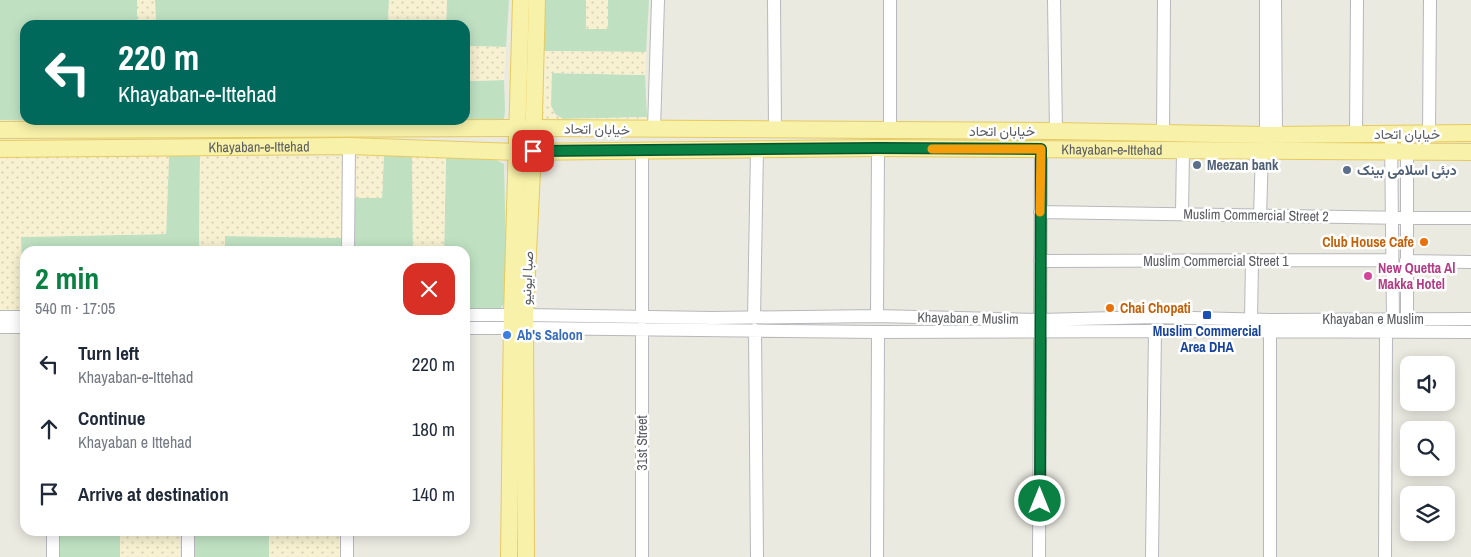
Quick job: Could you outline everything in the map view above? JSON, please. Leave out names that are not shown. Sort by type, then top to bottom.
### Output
[{"type":"main road","name":"صبا ایونیو","points":[[509,557],[525,151],[521,0]]},
{"type":"main road","name":"صبا ایونیو","points":[[525,129],[536,0]]},
{"type":"main road","name":"Khayaban-e-Ittehad","points":[[0,130],[525,129]]},
{"type":"main road","name":"خیابان اتحاد","points":[[525,129],[775,129],[1271,135],[1471,134]]},
{"type":"main road","name":"Khayaban-e-Ittehad","points":[[0,149],[349,146],[525,151],[878,148],[1399,152]]},
{"type":"main road","name":"خیابان اتحاد","points":[[1399,152],[1471,152]]},
{"type":"main road","name":"صبا ایونیو","points":[[519,322],[526,557]]},
{"type":"street","points":[[654,130],[658,0]]},
{"type":"street","points":[[774,0],[775,129]]},
{"type":"street","points":[[890,0],[890,130]]},
{"type":"street","points":[[1054,0],[1056,132]]},
{"type":"street","points":[[1163,133],[1164,0]]},
{"type":"street","points":[[1266,0],[1271,135]]},
{"type":"street","points":[[1271,135],[1276,0]]},
{"type":"street","points":[[1356,134],[1357,0]]},
{"type":"street","points":[[1429,135],[1430,0]]},
{"type":"street","points":[[1392,320],[1392,218],[1399,134]]},
{"type":"street","points":[[348,246],[349,146]]},
{"type":"street","points":[[877,316],[878,148]]},
{"type":"street","points":[[757,149],[755,324],[757,557]]},
{"type":"street","points":[[1039,557],[1041,149]]},
{"type":"street","name":"31st Street","points":[[642,150],[642,557]]},
{"type":"street","points":[[1182,214],[1183,150]]},
{"type":"street","points":[[1260,216],[1262,151]]},
{"type":"street","points":[[1399,152],[1407,218],[1407,320]]},
{"type":"street","name":"Muslim Commercial Street 2","points":[[1040,212],[1471,218]]},
{"type":"street","name":"Muslim Commercial Street 1","points":[[1040,261],[1392,260]]},
{"type":"street","points":[[1251,319],[1252,261]]},
{"type":"street","points":[[1406,261],[1471,262]]},
{"type":"street","name":"Khayaban e Muslim","points":[[470,316],[519,322]]},
{"type":"street","name":"Khayaban e Muslim","points":[[470,327],[519,322],[755,324],[816,317],[877,316],[952,318],[1040,326],[1155,331],[1270,331],[1392,320],[1471,319]]},
{"type":"street","points":[[816,317],[816,331]]},
{"type":"street","name":"Khayaban e Muslim","points":[[755,324],[816,331],[952,332],[1154,317],[1251,319],[1336,326],[1386,333],[1471,332]]},
{"type":"street","points":[[3,322],[20,318]]},
{"type":"street","points":[[952,318],[952,332]]},
{"type":"street","points":[[1201,318],[1201,331]]},
{"type":"street","points":[[3,322],[20,326]]},
{"type":"street","points":[[1152,557],[1155,331]]},
{"type":"street","points":[[1270,331],[1270,557]]},
{"type":"street","points":[[877,557],[878,332]]},
{"type":"street","points":[[1385,557],[1386,333]]},
{"type":"street","points":[[53,536],[53,557]]},
{"type":"street","points":[[188,536],[188,557]]},
{"type":"street","points":[[347,536],[347,557]]},
{"type":"green space","points":[[0,0],[137,0],[137,20],[20,20],[20,120],[0,120]]},
{"type":"green space","points":[[155,0],[389,0],[388,20],[156,20]]},
{"type":"green space","points":[[447,0],[509,0],[506,47],[470,46],[470,20],[446,20]]},
{"type":"green space","points":[[541,0],[586,0],[586,29],[608,29],[608,0],[649,0],[646,52],[539,51]]},
{"type":"green space","points":[[551,73],[645,75],[647,117],[563,119],[555,114],[551,106]]},
{"type":"green space","points":[[504,80],[504,119],[499,122],[470,121],[470,81]]},
{"type":"green space","points":[[384,153],[412,157],[413,246],[354,246],[354,198],[382,198]]},
{"type":"green space","points":[[200,155],[199,246],[21,246],[21,237],[166,234],[169,156]]},
{"type":"green space","points":[[446,156],[492,158],[504,164],[507,300],[498,311],[470,311],[470,246],[444,246]]},
{"type":"green space","points":[[225,236],[342,238],[341,246],[225,246]]},
{"type":"green space","points":[[60,536],[120,536],[120,557],[60,557]]},
{"type":"green space","points":[[193,536],[269,536],[269,557],[193,557]]},
{"type":"sand","points":[[137,0],[155,0],[156,20],[137,20]]},
{"type":"sand","points":[[389,0],[447,0],[446,20],[388,20]]},
{"type":"sand","points":[[586,0],[608,0],[608,29],[586,29]]},
{"type":"sand","points":[[470,46],[506,47],[504,80],[470,81]]},
{"type":"sand","points":[[539,51],[646,52],[645,75],[552,73],[551,106],[555,114],[563,119],[647,117],[647,125],[539,124]]},
{"type":"sand","points":[[384,153],[382,198],[354,198],[353,156]]},
{"type":"sand","points":[[0,155],[169,156],[166,234],[21,237],[20,311],[0,311]]},
{"type":"sand","points":[[200,155],[345,157],[342,238],[225,236],[225,246],[199,246]]},
{"type":"sand","points":[[446,156],[444,246],[413,246],[412,157]]},
{"type":"sand","points":[[120,536],[180,536],[180,557],[120,557]]},
{"type":"sand","points":[[269,536],[344,536],[344,557],[269,557]]},
{"type":"slow traffic","points":[[932,149],[1041,149],[1040,212]]},
{"type":"place","name":"Meezan bank","points":[[1197,165]]},
{"type":"place","name":"دبئی اسلامی بینک","points":[[1347,170]]},
{"type":"place","name":"Club House Cafe","points":[[1424,242]]},
{"type":"place","name":"New Quetta Al Makka Hotel","points":[[1368,276]]},
{"type":"place","name":"Chai Chopati","points":[[1110,308]]},
{"type":"place","name":"Muslim Commercial Area DHA","points":[[1207,315]]},
{"type":"place","name":"Ab's Saloon","points":[[507,335]]},
{"type":"route","points":[[533,151],[878,148],[1041,149],[1040,501]]}]
